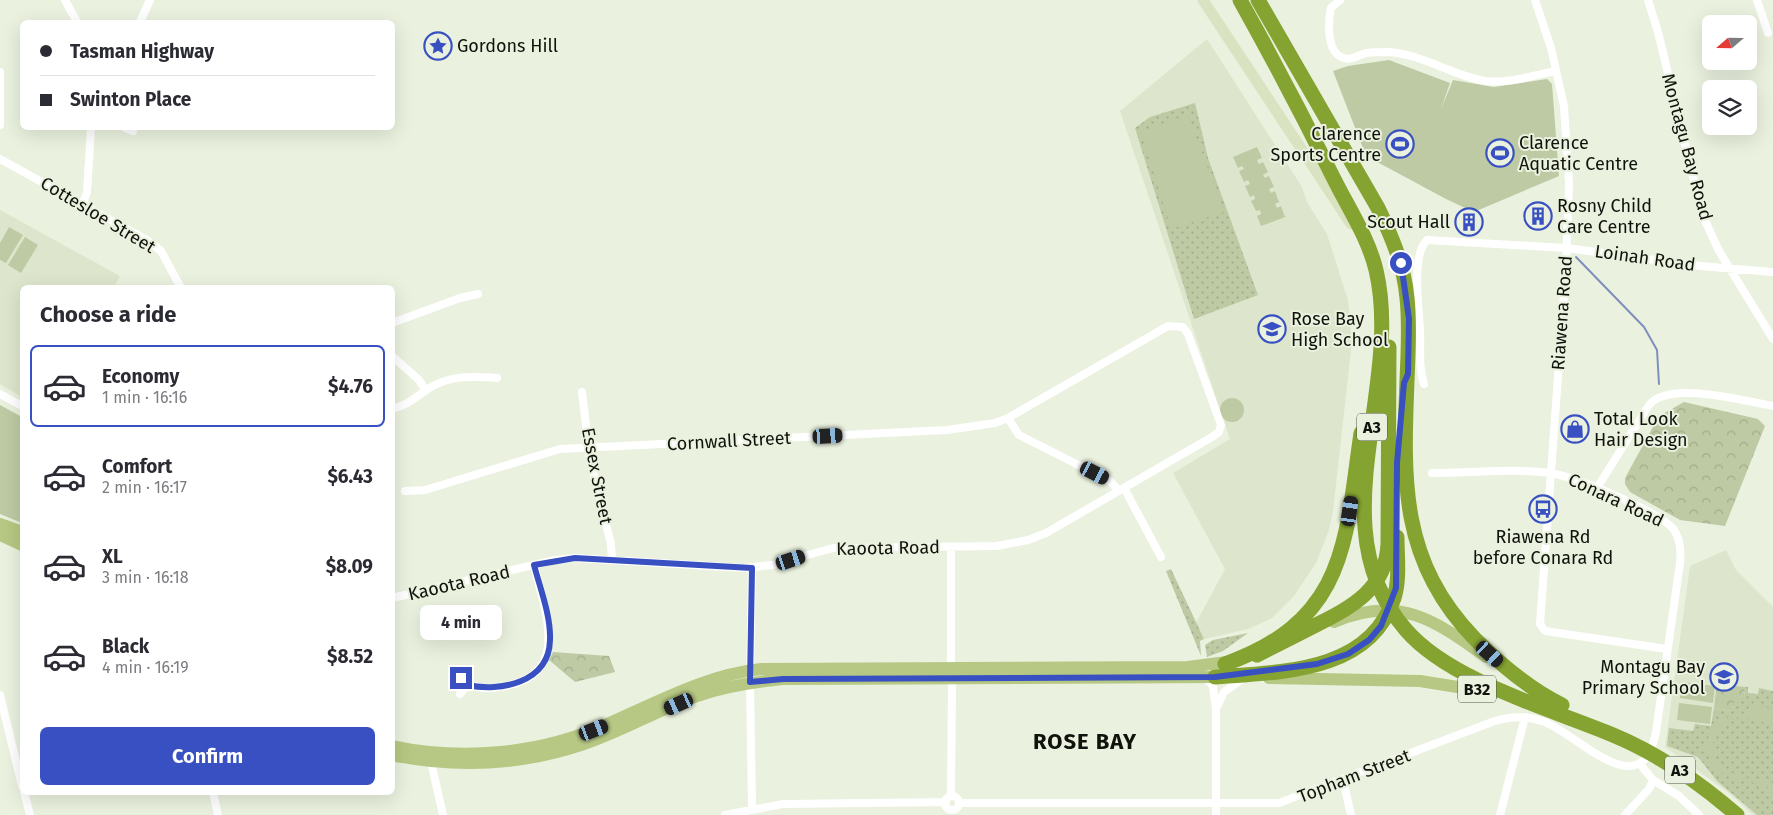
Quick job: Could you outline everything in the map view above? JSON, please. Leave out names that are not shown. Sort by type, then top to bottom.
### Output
[{"type":"highway","name":"A3","points":[[1240,0],[1299,108],[1366,224],[1381,260],[1387,291],[1388,552],[1376,585],[1353,606],[1257,655]]},
{"type":"highway","name":"A3","points":[[1258,0],[1378,208],[1396,248],[1407,297],[1406,486],[1411,520],[1420,551],[1436,588],[1462,625],[1502,664],[1530,686],[1615,736],[1684,773],[1737,815]]},
{"type":"highway","name":"A3","points":[[1299,108],[1363,235],[1377,275],[1382,311],[1381,332],[1364,509],[1366,547],[1372,571],[1384,600],[1406,630],[1428,651],[1455,668],[1615,736]]},
{"type":"highway","points":[[1225,664],[1265,646],[1303,617],[1321,596],[1341,558],[1348,528],[1373,347],[1377,275]]},
{"type":"highway","name":"A3","points":[[1408,374],[1410,381],[1410,472],[1415,505],[1433,564],[1446,591],[1462,614],[1492,648],[1523,674],[1615,736]]},
{"type":"highway","name":"B32","points":[[1215,677],[1269,672],[1328,662],[1356,650],[1369,640],[1381,626],[1396,588],[1397,463],[1404,383],[1408,374]]},
{"type":"main road","points":[[1203,0],[1347,218],[1377,275]]},
{"type":"main road","name":"A3","points":[[1266,0],[1292,51],[1294,62]]},
{"type":"main road","points":[[0,524],[20,531]]},
{"type":"main road","points":[[0,535],[20,544]]},
{"type":"main road","name":"A3","points":[[1257,655],[1292,642],[1354,614],[1389,609],[1415,614],[1438,624],[1530,686]]},
{"type":"main road","name":"B32","points":[[952,673],[1188,667],[1225,664],[1257,655]]},
{"type":"main road","name":"B32","points":[[395,756],[431,762],[501,762],[555,753],[609,734],[695,697],[777,668],[1420,681],[1472,688],[1532,702]]},
{"type":"main road","name":"B32","points":[[395,746],[436,752],[469,753],[512,750],[551,743],[603,726],[685,689],[722,676],[750,676]]},
{"type":"street","points":[[65,0],[76,20]]},
{"type":"street","points":[[141,20],[150,0]]},
{"type":"street","points":[[1340,0],[1330,8],[1331,40],[1334,52],[1343,59],[1351,59],[1373,52],[1402,54],[1490,81],[1556,71]]},
{"type":"street","name":"Riawena Road","points":[[1535,0],[1556,71],[1564,106],[1568,159],[1567,248],[1539,618],[1541,628],[1548,632],[1668,649]]},
{"type":"street","name":"Montagu Bay Road","points":[[1648,0],[1658,32],[1702,214],[1730,268],[1773,339]]},
{"type":"street","points":[[1757,0],[1768,32]]},
{"type":"street","points":[[0,72],[0,125]]},
{"type":"street","points":[[83,203],[87,192],[91,130]]},
{"type":"street","name":"Cottesloe Street","points":[[0,159],[83,203],[156,246],[165,257],[179,285]]},
{"type":"street","name":"Loinah Road","points":[[1424,384],[1419,363],[1418,296],[1421,247],[1427,240],[1567,248],[1700,266],[1773,272]]},
{"type":"street","points":[[395,322],[460,298],[478,294]]},
{"type":"street","name":"Cornwall Street","points":[[405,491],[425,490],[551,451],[966,429],[995,423],[1008,418],[1158,330],[1168,326],[1183,327]]},
{"type":"street","name":"Kaoota Road","points":[[395,597],[534,565],[575,558],[752,568],[772,565],[833,548],[997,546],[1028,540],[1046,533],[1220,430],[1220,423],[1206,383],[1190,340],[1183,327]]},
{"type":"street","points":[[395,359],[419,380],[426,391]]},
{"type":"street","points":[[395,408],[409,404],[426,391],[457,377],[497,378]]},
{"type":"street","name":"Essex Street","points":[[582,392],[593,474],[611,544],[612,560]]},
{"type":"street","points":[[1597,488],[1649,405],[1658,396],[1682,392],[1773,406]]},
{"type":"street","points":[[0,394],[20,405]]},
{"type":"street","points":[[1008,418],[1019,435],[1110,481],[1121,489],[1162,557]]},
{"type":"street","name":"Conara Road","points":[[1432,473],[1550,473],[1597,488],[1661,518],[1677,534],[1681,549],[1680,563],[1654,740],[1650,754],[1640,764]]},
{"type":"street","points":[[725,815],[752,808],[821,802],[949,799],[958,798],[958,807],[952,812],[946,806],[949,799],[952,673],[952,547]]},
{"type":"street","points":[[461,678],[467,685],[494,688],[517,684],[535,673],[544,661],[550,647],[550,631],[534,565]]},
{"type":"street","points":[[752,568],[750,676],[752,808]]},
{"type":"street","points":[[1196,677],[1212,684],[1216,709],[1216,815]]},
{"type":"street","points":[[1216,709],[1224,692],[1245,677]]},
{"type":"street","points":[[460,694],[467,685]]},
{"type":"street","points":[[0,695],[20,778]]},
{"type":"street","points":[[1500,815],[1525,717]]},
{"type":"street","name":"Topham Street","points":[[959,803],[1279,803],[1498,720],[1525,717],[1550,724],[1576,742],[1616,763],[1627,767],[1640,764]]},
{"type":"street","points":[[431,762],[442,815]]},
{"type":"street","points":[[1640,764],[1653,780],[1679,796],[1699,815]]},
{"type":"street","points":[[1343,780],[1351,815]]},
{"type":"street","points":[[1625,815],[1649,788],[1653,780]]},
{"type":"street","points":[[25,795],[30,815]]},
{"type":"street","points":[[214,795],[218,815]]},
{"type":"shaded area","name":"Rose Bay High School","points":[[1207,39],[1302,187],[1307,202],[1327,234],[1348,300],[1352,342],[1333,511],[1329,530],[1316,563],[1294,596],[1272,618],[1248,629],[1204,639],[1196,623],[1225,569],[1173,473],[1230,439],[1120,111]]},
{"type":"shaded area","points":[[0,210],[120,276],[115,285],[20,285],[20,396],[0,384]]},
{"type":"shaded area","name":"Montagu Bay Primary School","points":[[1726,550],[1736,570],[1773,607],[1773,815],[1753,815],[1729,793],[1665,747],[1690,566]]},
{"type":"green space","points":[[1389,60],[1450,83],[1441,109],[1453,80],[1494,87],[1547,79],[1552,84],[1559,176],[1474,212],[1366,156],[1333,71],[1348,66]]},
{"type":"green space","points":[[1195,103],[1208,158],[1258,295],[1194,319],[1135,128],[1150,117]]},
{"type":"green space","points":[[1188,115],[1224,212],[1171,229],[1141,131]]},
{"type":"green space","points":[[1257,147],[1262,158],[1257,160],[1259,164],[1263,162],[1268,172],[1263,175],[1265,178],[1269,176],[1274,187],[1269,189],[1271,193],[1275,191],[1279,202],[1275,204],[1277,208],[1281,206],[1285,217],[1261,226],[1257,216],[1261,214],[1260,210],[1256,211],[1251,201],[1255,199],[1254,195],[1250,197],[1245,186],[1250,184],[1248,180],[1244,182],[1239,171],[1244,169],[1242,166],[1238,168],[1233,157]]},
{"type":"green space","points":[[9,227],[23,235],[6,263],[0,260],[0,243]]},
{"type":"green space","points":[[25,237],[38,245],[21,273],[8,265]]},
{"type":"green space","points":[[1232,398],[1241,401],[1244,410],[1241,419],[1232,422],[1223,419],[1220,410],[1223,401]]},
{"type":"green space","points":[[1684,402],[1758,419],[1765,426],[1725,526],[1680,520],[1630,492],[1625,484],[1625,478],[1659,416]]},
{"type":"green space","points":[[0,405],[20,416],[20,522],[0,514]]},
{"type":"green space","points":[[1171,569],[1204,639],[1200,641],[1201,656],[1166,571]]},
{"type":"green space","points":[[1248,633],[1223,651],[1207,657],[1205,645],[1213,640]]},
{"type":"green space","points":[[553,652],[609,656],[615,672],[575,682],[549,660]]},
{"type":"green space","points":[[1682,682],[1715,686],[1713,703],[1680,698]]},
{"type":"green space","points":[[1717,683],[1745,687],[1744,699],[1735,699],[1733,711],[1714,708]]},
{"type":"green space","points":[[1745,687],[1748,687],[1748,693],[1758,694],[1759,688],[1773,691],[1773,815],[1757,815],[1717,781],[1698,757],[1667,746],[1669,728],[1693,731],[1695,724],[1711,726],[1714,708],[1733,711],[1735,698],[1744,699]]},
{"type":"green space","points":[[1679,703],[1712,707],[1710,724],[1677,720]]},
{"type":"green space","points":[[1751,703],[1773,709],[1773,726],[1754,720],[1735,718],[1720,726],[1716,733],[1713,748],[1719,763],[1730,772],[1773,783],[1773,796],[1766,794],[1768,785],[1737,779],[1720,772],[1711,763],[1707,753],[1710,733],[1717,725],[1725,719],[1736,715],[1748,715]]},
{"type":"waterway","points":[[1576,257],[1644,327],[1657,350],[1659,384]]},
{"type":"place","name":"Gordons Hill","points":[[438,46]]},
{"type":"place","name":"Clarence Sports Centre","points":[[1400,144]]},
{"type":"place","name":"Clarence Aquatic Centre","points":[[1500,153]]},
{"type":"place","name":"Rosny Child Care Centre","points":[[1538,216]]},
{"type":"place","name":"Scout Hall","points":[[1469,222]]},
{"type":"place","name":"Rose Bay High School","points":[[1272,329]]},
{"type":"place","name":"Total Look Hair Design","points":[[1575,429]]},
{"type":"place","name":"Riawena Rd before Conara Rd","points":[[1543,509]]},
{"type":"place","name":"Montagu Bay Primary School","points":[[1724,677]]},
{"type":"district","name":"ROSE BAY","points":[[1085,741]]},
{"type":"route","points":[[461,678],[467,685],[484,688],[510,686],[523,681],[540,668],[550,647],[550,631],[534,565],[554,560],[575,558],[752,568],[750,682],[783,679],[1215,677],[1269,672],[1317,664],[1348,654],[1356,650],[1376,633],[1386,617],[1396,588],[1398,566],[1397,463],[1404,383],[1408,374],[1409,319],[1401,263]]}]
